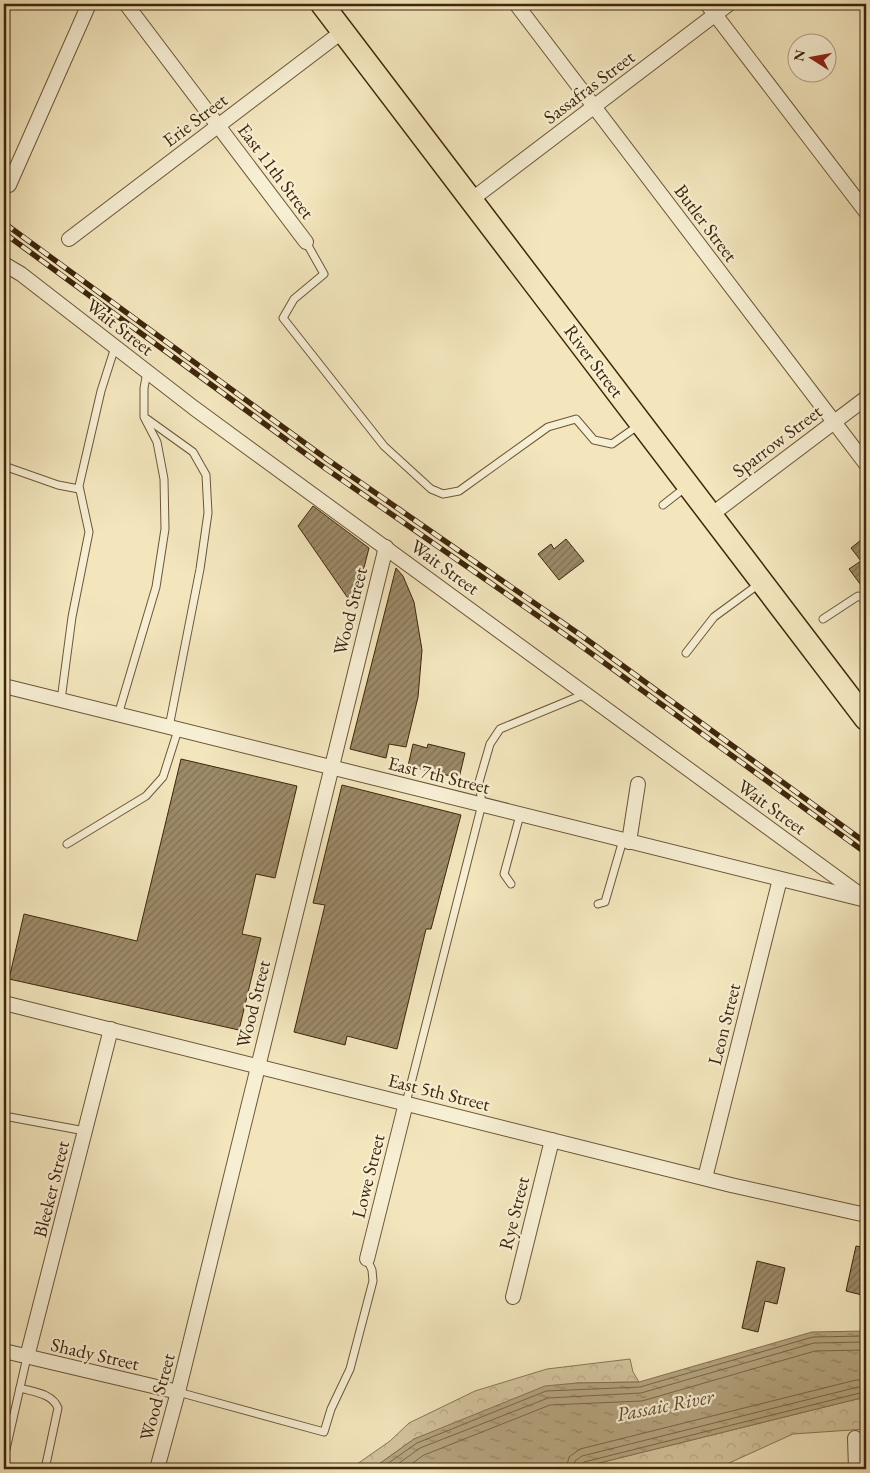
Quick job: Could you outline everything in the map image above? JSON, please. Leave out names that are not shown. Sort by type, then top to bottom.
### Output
[{"type":"main road","name":"River Street","points":[[322,4],[866,718]]},
{"type":"street","points":[[9,185],[89,4]]},
{"type":"street","name":"East 11th Street","points":[[126,4],[306,242]]},
{"type":"street","name":"Butler Street","points":[[516,4],[866,464]]},
{"type":"street","name":"Sassafras Street","points":[[471,200],[594,107],[711,9],[729,4]]},
{"type":"street","points":[[711,9],[866,212]]},
{"type":"street","name":"Erie Street","points":[[69,238],[343,31]]},
{"type":"street","name":"Wait Street","points":[[4,264],[21,274],[147,372],[866,900]]},
{"type":"street","name":"Sparrow Street","points":[[711,515],[866,398]]},
{"type":"street","name":"Wood Street","points":[[157,1469],[178,1392],[330,768],[386,547]]},
{"type":"street","name":"East 7th Street","points":[[4,686],[866,900]]},
{"type":"street","points":[[626,841],[638,784]]},
{"type":"street","name":"Leon Street","points":[[705,1178],[780,879]]},
{"type":"street","name":"East 5th Street","points":[[4,1003],[705,1178],[866,1215]]},
{"type":"street","name":"Bleeker Street","points":[[27,1357],[110,1029]]},
{"type":"street","name":"Lowe Street","points":[[367,1259],[406,1103]]},
{"type":"street","name":"Rye Street","points":[[513,1297],[552,1140]]},
{"type":"street","name":"Shady Street","points":[[4,1351],[178,1392]]},
{"type":"street","points":[[855,1438],[856,1469]]},
{"type":"lane","points":[[306,242],[324,274],[294,299],[283,318],[384,446],[431,490],[443,494],[459,491],[548,427],[576,419],[594,440],[612,444],[642,424]]},
{"type":"lane","points":[[60,701],[72,617],[89,532],[79,489],[90,432],[107,370],[116,347]]},
{"type":"lane","points":[[118,715],[156,587],[165,529],[164,479],[157,442],[144,417],[144,388],[147,372]]},
{"type":"lane","points":[[67,844],[146,796],[163,777],[173,729],[206,531],[208,512],[206,475],[193,452],[144,417]]},
{"type":"lane","points":[[4,466],[58,485],[79,489]]},
{"type":"lane","points":[[663,505],[689,485]]},
{"type":"lane","points":[[686,653],[714,617],[762,582]]},
{"type":"lane","points":[[823,619],[858,596],[866,600]]},
{"type":"lane","points":[[406,1103],[482,804],[480,782],[490,744],[500,729],[586,694]]},
{"type":"lane","points":[[510,884],[504,874],[520,815]]},
{"type":"lane","points":[[598,904],[605,902],[626,841]]},
{"type":"lane","points":[[4,1116],[85,1131]]},
{"type":"lane","points":[[178,1392],[324,1432],[331,1409],[350,1369],[373,1281],[372,1270],[367,1259]]},
{"type":"lane","points":[[4,1458],[27,1357]]},
{"type":"lane","points":[[20,1388],[46,1395],[53,1399],[58,1408],[45,1469]]},
{"type":"green space","points":[[630,1359],[633,1372],[639,1382],[577,1383],[414,1439],[372,1469],[350,1469],[390,1441],[409,1423],[475,1391],[547,1369]]},
{"type":"green space","points":[[861,1398],[866,1399],[866,1429],[793,1434],[716,1469],[575,1469]]},
{"type":"water","name":"Passaic River","points":[[866,1331],[866,1399],[861,1398],[575,1469],[372,1469],[414,1439],[545,1386],[577,1383],[639,1382],[812,1332]]},
{"type":"building","points":[[313,506],[369,548],[354,607],[298,526]]},
{"type":"building","points":[[866,536],[866,592],[849,569],[861,561],[851,548]]},
{"type":"building","points":[[566,539],[584,561],[559,580],[538,554],[551,544],[554,549]]},
{"type":"building","points":[[396,568],[403,576],[414,602],[422,650],[418,697],[406,747],[389,744],[386,758],[350,749]]},
{"type":"building","points":[[413,744],[427,748],[428,744],[465,753],[459,778],[408,766]]},
{"type":"building","points":[[181,759],[297,786],[275,878],[256,874],[242,934],[261,938],[239,1030],[9,979],[24,914],[137,941]]},
{"type":"building","points":[[342,785],[461,815],[431,929],[426,929],[397,1049],[347,1036],[345,1045],[294,1032],[325,905],[313,903]]},
{"type":"building","points":[[856,1246],[866,1248],[866,1296],[846,1291]]},
{"type":"building","points":[[757,1261],[785,1268],[777,1304],[765,1301],[758,1332],[742,1328]]},
{"type":"railway","points":[[4,223],[328,460],[582,636],[866,843]]},
{"type":"railway","points":[[4,233],[325,468],[577,643],[866,853]]}]
